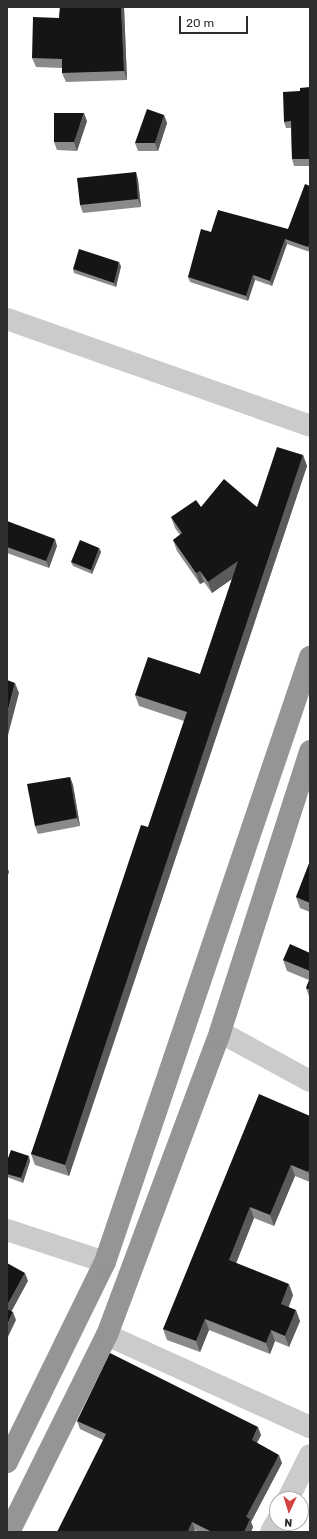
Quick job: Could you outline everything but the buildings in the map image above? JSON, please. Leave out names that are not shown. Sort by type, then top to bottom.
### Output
[{"type":"highway","points":[[7,1462],[105,1262],[310,657]]},
{"type":"highway","points":[[9,1532],[107,1335],[220,1032],[310,751]]},
{"type":"street","points":[[7,319],[310,426]]},
{"type":"street","points":[[220,1032],[310,1081]]},
{"type":"street","points":[[7,1230],[105,1262]]},
{"type":"street","points":[[107,1335],[310,1427]]},
{"type":"street","points":[[292,1491],[310,1455]]}]
